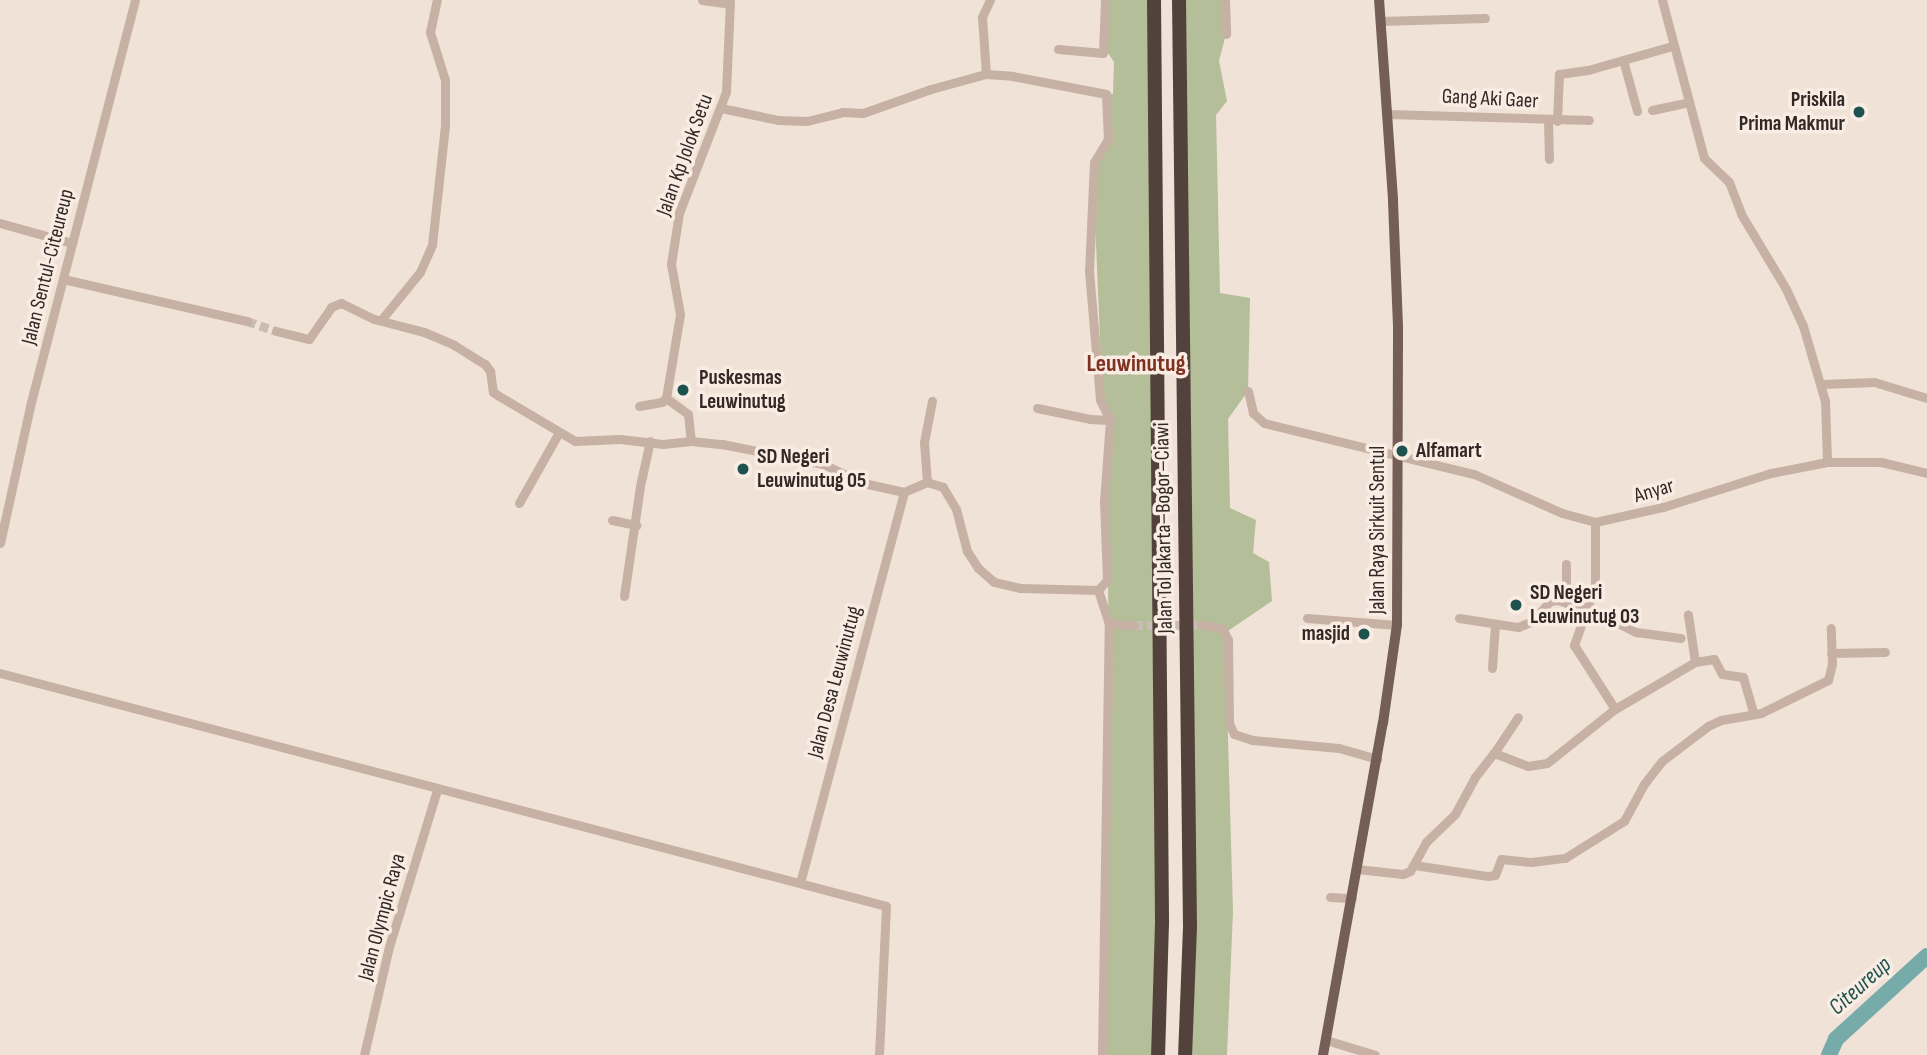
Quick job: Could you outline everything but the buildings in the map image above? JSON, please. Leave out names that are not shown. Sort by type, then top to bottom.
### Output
[{"type":"highway","name":"Jalan Tol Jakarta–Bogor–Ciawi","points":[[1154,0],[1162,923],[1158,1055]]},
{"type":"highway","name":"Jalan Tol Jakarta–Bogor–Ciawi","points":[[1179,0],[1190,927],[1185,1055]]},
{"type":"main road","name":"Jalan Raya Sirkuit Sentul","points":[[1323,1055],[1377,759],[1397,625],[1397,313],[1388,114],[1379,0]]},
{"type":"street","name":"Jalan Sentul-Citeureup","points":[[0,543],[63,279],[135,0]]},
{"type":"street","points":[[381,320],[420,272],[432,245],[445,125],[445,80],[430,32],[437,0]]},
{"type":"street","points":[[702,0],[730,2]]},
{"type":"street","points":[[986,74],[982,17],[990,0]]},
{"type":"street","points":[[1058,49],[1103,53],[1105,0]]},
{"type":"street","points":[[1225,0],[1226,34]]},
{"type":"street","points":[[1662,0],[1672,46],[1704,158],[1729,182],[1741,214],[1797,309],[1821,384],[1827,462]]},
{"type":"street","name":"Jalan Kp Jolok Setu","points":[[664,400],[680,314],[671,264],[679,213],[721,108],[729,73],[730,2]]},
{"type":"street","points":[[1380,21],[1485,18]]},
{"type":"street","points":[[1549,159],[1559,74],[1672,46]]},
{"type":"street","points":[[1623,60],[1637,111]]},
{"type":"street","points":[[276,331],[309,339],[331,307],[341,303],[381,320],[431,334],[470,354],[490,371],[494,391],[558,433],[575,441],[620,439],[674,445],[691,441],[823,464],[863,483],[904,492],[927,482],[938,484],[948,494],[960,520],[967,551],[978,568],[994,582],[1020,588],[1098,590],[1107,580],[1104,502],[1110,420],[1100,400],[1088,271],[1094,162],[1108,139],[1106,94],[1012,76],[986,74],[931,89],[876,110],[842,112],[807,121],[778,120],[721,108]]},
{"type":"street","points":[[1652,110],[1689,102]]},
{"type":"street","name":"Gang Aki Gaer","points":[[1388,114],[1590,120]]},
{"type":"street","points":[[0,223],[72,243]]},
{"type":"street","points":[[63,279],[247,321]]},
{"type":"street","points":[[1821,384],[1874,382],[1927,398]]},
{"type":"street","name":"Anyar","points":[[1248,391],[1251,409],[1259,421],[1474,474],[1562,513],[1595,522],[1663,507],[1771,473],[1827,462],[1881,462],[1927,473]]},
{"type":"street","points":[[639,406],[664,400],[688,414],[691,441]]},
{"type":"street","points":[[927,482],[923,442],[932,401]]},
{"type":"street","points":[[1037,408],[1090,419],[1110,420]]},
{"type":"street","points":[[519,503],[558,433]]},
{"type":"street","points":[[624,596],[640,486],[650,441]]},
{"type":"street","name":"Jalan Desa Leuwinutug","points":[[800,882],[904,492]]},
{"type":"street","points":[[612,520],[636,525]]},
{"type":"street","points":[[1595,522],[1595,585],[1574,645],[1615,709]]},
{"type":"street","points":[[1566,564],[1566,602]]},
{"type":"street","points":[[1098,590],[1109,623],[1102,1055]]},
{"type":"street","points":[[1460,618],[1518,627],[1533,621],[1550,601],[1566,602],[1588,609],[1636,632],[1681,638]]},
{"type":"street","points":[[1688,615],[1695,662]]},
{"type":"street","points":[[1307,618],[1397,625]]},
{"type":"street","points":[[1109,623],[1134,625]]},
{"type":"street","points":[[1492,668],[1495,624]]},
{"type":"street","points":[[1202,625],[1222,628],[1228,640],[1228,723],[1234,734],[1252,740],[1339,748],[1377,759]]},
{"type":"street","points":[[1414,865],[1488,876],[1495,874],[1501,859],[1531,862],[1566,858],[1624,821],[1644,784],[1662,761],[1713,723],[1769,710],[1828,680],[1831,628]]},
{"type":"street","points":[[1831,653],[1885,652]]},
{"type":"street","points":[[1494,752],[1536,767],[1546,763],[1615,709],[1695,662],[1714,659],[1722,674],[1743,677],[1753,713]]},
{"type":"street","points":[[0,673],[886,906],[879,1055]]},
{"type":"street","points":[[1357,869],[1403,874],[1414,865],[1426,842],[1455,814],[1475,777],[1518,717]]},
{"type":"street","name":"Jalan Olympic Raya","points":[[364,1055],[389,947],[437,790]]},
{"type":"street","points":[[1331,897],[1352,898]]},
{"type":"street","points":[[1326,1040],[1375,1055]]},
{"type":"green space","points":[[1105,0],[1154,0],[1158,1055],[1102,1055],[1109,673],[1107,486],[1110,420],[1103,411],[1094,195],[1096,156],[1106,145],[1106,94],[1113,94],[1114,62],[1106,50]]},
{"type":"green space","points":[[1179,0],[1225,0],[1226,34],[1219,61],[1227,101],[1216,115],[1220,293],[1250,298],[1248,391],[1228,419],[1230,508],[1256,520],[1253,553],[1269,562],[1272,601],[1225,633],[1233,911],[1227,1055],[1185,1055]]},
{"type":"waterway","name":"Citeureup","points":[[1829,1055],[1836,1039],[1927,956]]},
{"type":"tunnel","points":[[247,321],[276,331]]},
{"type":"tunnel","points":[[1134,625],[1202,625]]},
{"type":"place","name":"Priskila Prima Makmur","points":[[1859,112]]},
{"type":"place","name":"Puskesmas Leuwinutug","points":[[683,390]]},
{"type":"place","name":"Alfamart","points":[[1402,451]]},
{"type":"place","name":"SD Negeri Leuwinutug 05","points":[[743,469]]},
{"type":"place","name":"SD Negeri Leuwinutug 03","points":[[1516,605]]},
{"type":"place","name":"masjid","points":[[1364,634]]},
{"type":"district","name":"Leuwinutug","points":[[1136,364]]}]
